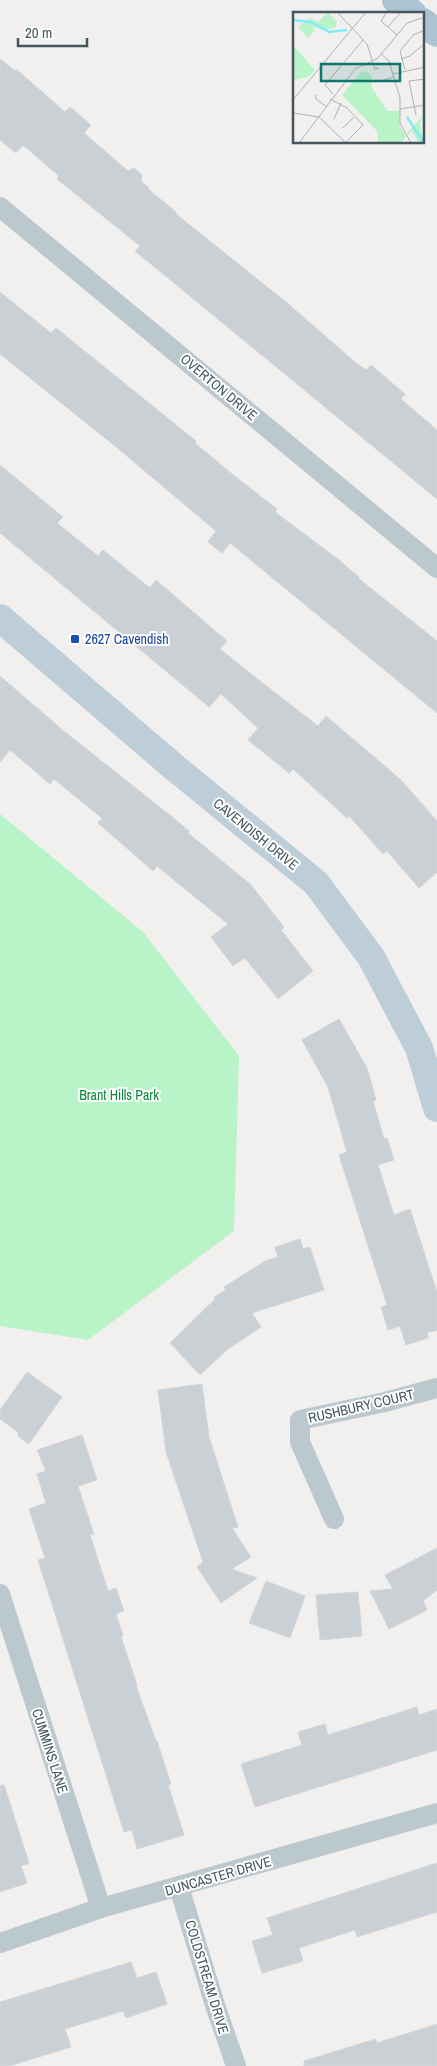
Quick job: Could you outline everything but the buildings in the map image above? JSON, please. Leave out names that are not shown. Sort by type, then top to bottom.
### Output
[{"type":"main road","points":[[396,0],[411,12]]},
{"type":"main road","points":[[424,23],[437,33]]},
{"type":"street","name":"OVERTON DRIVE","points":[[0,207],[437,568]]},
{"type":"street","name":"CAVENDISH DRIVE","points":[[0,618],[175,768],[316,883],[371,957],[432,1075],[437,1108]]},
{"type":"street","name":"RUSHBURY COURT","points":[[334,1519],[300,1442],[300,1420],[385,1402],[437,1388]]},
{"type":"street","name":"CUMMINS LANE","points":[[0,1594],[101,1908]]},
{"type":"street","name":"DUNCASTER DRIVE","points":[[0,1943],[101,1908],[437,1813]]},
{"type":"street","name":"COLDSTREAM DRIVE","points":[[180,1887],[215,2005],[236,2066]]},
{"type":"green space","name":"Brant Hills Park","points":[[0,814],[143,932],[239,1056],[234,1231],[88,1340],[0,1326]]},
{"type":"place","name":"2627 Cavendish","points":[[75,639]]}]
